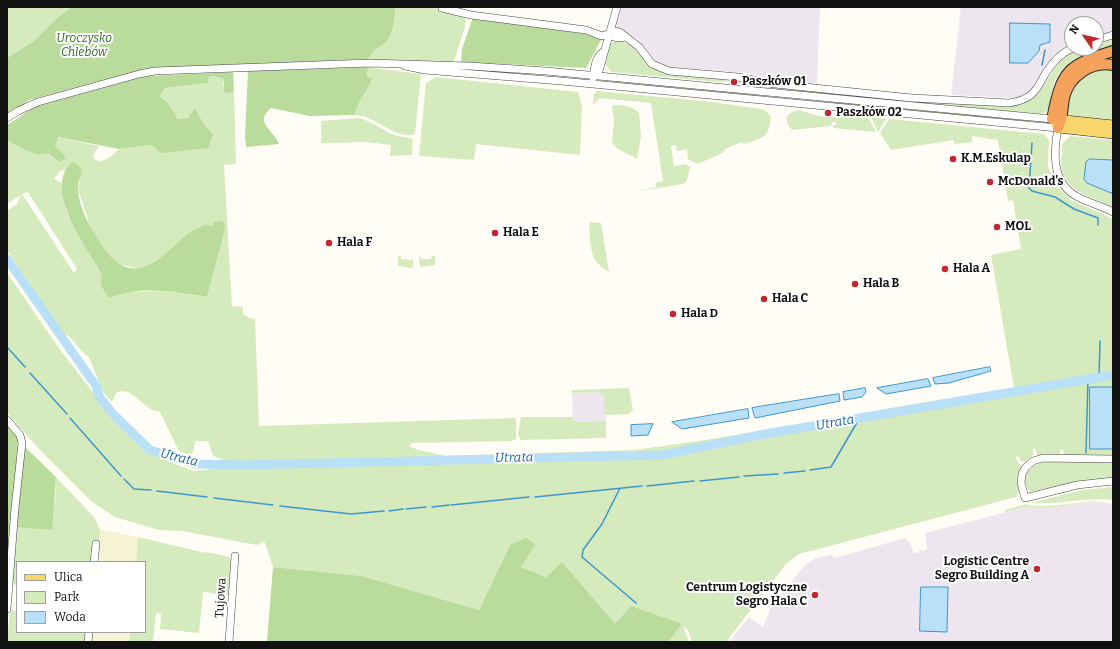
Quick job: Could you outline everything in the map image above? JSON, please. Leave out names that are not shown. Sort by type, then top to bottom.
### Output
[{"type":"highway","points":[[1057,122],[1059,88],[1070,70],[1081,62],[1113,51]]},
{"type":"highway","points":[[1057,122],[1065,96],[1075,77],[1090,67],[1100,64],[1113,65]]},
{"type":"main road","points":[[1057,122],[1113,124]]},
{"type":"main road","points":[[1057,122],[1113,134]]},
{"type":"street","points":[[591,84],[594,66],[599,56],[603,52],[610,34],[613,17],[617,7]]},
{"type":"street","points":[[442,8],[471,15],[586,30],[602,36],[616,31],[621,33],[639,47],[652,64],[669,71],[738,77],[775,84],[912,98],[1009,103],[1019,101],[1032,94],[1043,82],[1054,61],[1064,54]]},
{"type":"street","points":[[7,118],[38,102],[149,72],[334,64],[411,64],[469,66],[593,76],[1057,122]]},
{"type":"street","points":[[402,65],[410,68],[591,84],[1057,122]]},
{"type":"street","points":[[1057,122],[1055,160],[1060,179],[1076,196],[1113,212]]},
{"type":"street","points":[[7,420],[20,436],[22,448],[14,508],[7,609]]},
{"type":"street","points":[[1113,459],[1038,459],[1026,466],[1022,474],[1021,483],[1025,498],[1076,485],[1113,481]]},
{"type":"street","points":[[94,561],[96,544]]},
{"type":"street","name":"Tujowa","points":[[229,642],[235,556]]},
{"type":"shaded area","points":[[620,7],[820,7],[817,84],[771,80],[748,73],[667,67],[657,63],[637,38],[618,28],[616,24]]},
{"type":"shaded area","points":[[961,7],[1113,7],[1113,31],[1104,35],[1104,16],[1064,16],[1064,50],[1047,64],[1034,87],[1024,95],[1011,98],[951,95]]},
{"type":"shaded area","points":[[599,392],[604,397],[606,421],[573,422],[572,393]]},
{"type":"shaded area","points":[[1093,502],[1113,504],[1113,642],[729,642],[749,617],[763,627],[771,608],[805,565],[816,558],[831,555],[835,558],[905,538],[909,541],[914,553],[920,552],[919,549],[922,551],[927,549],[925,533],[1026,507],[1056,507]]},
{"type":"shaded area","points":[[100,529],[138,537],[136,561],[97,561]]},
{"type":"shaded area","points":[[91,633],[130,633],[129,642],[91,642]]},
{"type":"green space","points":[[7,7],[71,7],[56,19],[35,40],[7,58]]},
{"type":"green space","name":"Uroczysko Chlebów","points":[[71,7],[396,7],[392,32],[389,38],[381,46],[375,49],[368,59],[144,69],[29,100],[7,116],[7,58],[35,40],[56,19]]},
{"type":"green space","points":[[396,7],[433,7],[465,17],[465,27],[454,61],[446,63],[368,59],[375,49],[381,46],[389,38],[392,32]]},
{"type":"green space","points":[[473,17],[598,36],[601,40],[586,68],[461,62],[462,49]]},
{"type":"green space","points":[[1113,39],[1113,47],[1104,49],[1104,42]]},
{"type":"green space","points":[[613,42],[621,42],[628,44],[659,71],[668,74],[747,81],[767,86],[791,89],[1009,105],[1025,102],[1035,95],[1057,66],[1066,57],[1081,56],[1069,63],[1057,77],[1053,86],[1050,106],[1046,112],[1042,114],[766,89],[765,87],[727,81],[719,82],[611,72],[604,63],[610,44]]},
{"type":"green space","points":[[368,67],[421,74],[415,133],[413,135],[398,133],[363,116],[355,115],[356,104],[371,78],[367,77]]},
{"type":"green space","points":[[368,67],[367,77],[372,78],[358,105],[355,115],[310,116],[271,108],[266,113],[264,118],[265,123],[279,144],[246,147],[245,136],[248,71]]},
{"type":"green space","points":[[1113,67],[1113,121],[1071,117],[1066,112],[1069,92],[1086,71]]},
{"type":"green space","points":[[233,72],[234,91],[229,93],[224,92],[224,79],[213,76],[209,77],[208,83],[165,88],[160,96],[167,102],[178,119],[188,118],[194,109],[196,110],[205,126],[213,134],[208,148],[161,153],[152,145],[119,149],[58,137],[55,146],[66,158],[59,162],[49,153],[33,153],[22,149],[7,140],[7,125],[35,107],[146,76]]},
{"type":"green space","points":[[213,76],[224,79],[223,86],[229,93],[234,91],[236,164],[224,165],[232,306],[243,307],[243,314],[249,318],[255,319],[259,426],[516,418],[516,439],[512,441],[411,443],[409,446],[418,450],[446,456],[635,450],[712,439],[1014,388],[991,255],[1021,249],[1013,200],[1008,201],[998,140],[972,136],[972,142],[954,144],[954,140],[891,150],[880,133],[889,119],[1044,134],[1049,140],[1048,167],[1057,187],[1071,200],[1113,219],[1113,387],[1090,387],[1091,449],[1113,449],[1113,456],[1064,455],[1063,450],[1061,449],[1059,455],[1037,455],[1035,448],[1033,449],[1033,455],[1025,462],[1021,461],[1018,456],[1015,457],[1021,467],[1017,478],[1019,491],[1016,497],[799,554],[787,563],[726,642],[692,642],[689,632],[683,626],[689,642],[668,642],[681,625],[615,625],[562,562],[546,577],[520,567],[534,544],[510,545],[479,610],[362,576],[273,567],[264,541],[257,545],[182,531],[159,530],[115,517],[92,502],[39,449],[7,413],[7,273],[61,351],[92,391],[138,445],[155,456],[193,471],[221,468],[222,459],[213,456],[208,441],[195,441],[193,453],[189,455],[179,451],[160,412],[151,409],[134,395],[122,391],[117,392],[112,402],[103,392],[89,357],[70,337],[62,333],[7,250],[7,211],[17,204],[21,195],[7,204],[7,140],[29,152],[36,154],[48,152],[53,146],[57,137],[99,146],[93,155],[94,159],[100,162],[110,157],[119,149],[152,145],[213,134],[205,126],[196,110],[194,109],[188,118],[178,119],[167,102],[160,96],[165,88],[208,83],[209,77]],"holes":[[[73,161],[82,171],[78,189],[91,229],[107,253],[118,264],[140,269],[163,257],[187,234],[205,224],[212,226],[223,237],[207,297],[163,291],[124,292],[100,285],[102,274],[66,211],[61,183],[54,179],[61,170],[65,171]],[[28,192],[77,269],[74,273],[22,194]]]},
{"type":"green space","points":[[436,77],[578,92],[582,105],[580,155],[476,144],[474,160],[420,156],[426,83]]},
{"type":"green space","points":[[617,82],[760,94],[759,98],[617,84]]},
{"type":"green space","points":[[597,91],[712,102],[761,109],[765,110],[771,117],[769,129],[764,136],[756,140],[744,144],[742,142],[725,149],[724,152],[698,164],[688,159],[687,149],[677,151],[676,145],[671,146],[674,166],[686,164],[690,167],[687,180],[684,184],[638,191],[656,187],[655,183],[663,181],[651,103],[600,98],[593,105],[594,94]]},
{"type":"green space","points":[[788,99],[926,109],[1049,122],[978,118]]},
{"type":"green space","points":[[612,106],[628,106],[639,113],[641,136],[637,159],[618,149],[612,143],[614,120]]},
{"type":"green space","points":[[799,110],[818,116],[830,117],[846,115],[868,117],[876,132],[834,128],[832,125],[836,125],[836,122],[832,122],[831,126],[792,130],[787,123],[787,116],[794,111]]},
{"type":"green space","points":[[871,117],[886,119],[878,132]]},
{"type":"green space","points":[[359,118],[368,121],[394,135],[413,139],[412,155],[390,156],[391,145],[367,142],[321,143],[321,121]]},
{"type":"green space","points":[[1070,136],[1113,140],[1113,160],[1090,159],[1111,193],[1113,191],[1113,207],[1080,192],[1067,182],[1061,165],[1062,144]]},
{"type":"green space","points":[[73,161],[81,168],[82,171],[78,190],[86,218],[101,244],[112,258],[123,266],[133,268],[144,267],[165,254],[190,232],[205,224],[212,226],[215,222],[222,221],[225,225],[223,237],[207,297],[170,292],[145,291],[121,294],[109,298],[100,284],[102,274],[73,224],[63,196],[62,183],[65,171]]},
{"type":"green space","points":[[590,222],[601,223],[609,272],[599,265],[592,253],[589,230]]},
{"type":"green space","points":[[420,255],[421,259],[431,259],[432,256],[435,256],[435,265],[420,267]]},
{"type":"green space","points":[[398,256],[401,256],[401,259],[412,260],[413,256],[413,268],[398,266]]},
{"type":"green space","points":[[629,388],[633,410],[629,414],[605,415],[604,397],[599,392],[572,393],[572,390]]},
{"type":"green space","points":[[521,417],[573,417],[573,422],[606,421],[606,438],[521,440],[518,435]]},
{"type":"green space","points":[[7,422],[18,438],[9,553],[7,552]]},
{"type":"green space","points":[[24,446],[56,477],[52,530],[17,527]]},
{"type":"green space","points":[[1046,462],[1113,462],[1113,477],[1076,482],[1030,492],[1025,481],[1028,472],[1035,465]]},
{"type":"green space","points":[[56,477],[94,517],[100,529],[99,542],[95,541],[92,561],[16,561],[16,585],[12,584],[17,527],[55,502]]},
{"type":"green space","points":[[1113,487],[1113,500],[1093,499],[1052,503],[1031,503],[1082,490]]},
{"type":"green space","points":[[1094,501],[1113,504],[1093,502],[1056,507],[1026,507],[1005,512],[1005,510],[1026,504],[1031,506],[1052,506]]},
{"type":"green space","points":[[138,537],[229,557],[232,560],[229,595],[203,592],[199,633],[160,629],[161,614],[156,613],[153,642],[129,642],[130,633],[146,633],[146,561],[136,561]]},
{"type":"green space","points":[[526,538],[535,544],[521,567],[546,577],[562,562],[615,624],[631,606],[682,624],[668,642],[267,642],[273,567],[362,576],[479,610],[510,545]]},
{"type":"green space","points":[[10,610],[16,611],[16,633],[86,633],[85,642],[7,642]]},
{"type":"water","points":[[1010,23],[1050,24],[1050,42],[1040,45],[1039,51],[1028,63],[1010,63]]},
{"type":"water","points":[[1090,159],[1113,160],[1113,191],[1111,193],[1087,183],[1084,179],[1086,162]]},
{"type":"water","points":[[990,367],[991,371],[949,383],[935,384],[933,378]]},
{"type":"water","points":[[928,379],[931,386],[886,394],[877,388]]},
{"type":"water","points":[[1090,387],[1113,387],[1113,449],[1090,449]]},
{"type":"water","points":[[865,388],[866,392],[862,397],[844,400],[843,392]]},
{"type":"water","points":[[839,394],[840,401],[755,418],[752,408]]},
{"type":"water","points":[[748,409],[749,418],[682,429],[672,422]]},
{"type":"water","points":[[653,424],[648,435],[631,436],[631,425]]},
{"type":"water","points":[[921,587],[948,587],[947,632],[920,631]]},
{"type":"waterway","points":[[1042,65],[1045,50]]},
{"type":"waterway","points":[[1032,143],[1029,188],[1032,191],[1055,197],[1074,209],[1098,218],[1098,225]]},
{"type":"waterway","name":"Utrata","points":[[7,259],[96,386],[99,396],[112,413],[150,450],[195,464],[244,465],[662,455],[765,434],[1113,375]]},
{"type":"waterway","points":[[1099,377],[1100,341]]},
{"type":"waterway","points":[[7,347],[25,367]]},
{"type":"waterway","points":[[30,373],[67,414]]},
{"type":"waterway","points":[[1086,453],[1088,379]]},
{"type":"waterway","points":[[70,418],[121,476]]},
{"type":"waterway","points":[[810,470],[831,467],[859,419]]},
{"type":"waterway","points":[[784,473],[805,471]]},
{"type":"waterway","points":[[744,476],[778,474]]},
{"type":"waterway","points":[[700,481],[739,477]]},
{"type":"waterway","points":[[124,479],[134,489],[151,490]]},
{"type":"waterway","points":[[647,486],[694,481]]},
{"type":"waterway","points":[[535,497],[642,486]]},
{"type":"waterway","points":[[620,488],[602,524],[583,550],[582,557],[636,603]]},
{"type":"waterway","points":[[157,491],[207,497]]},
{"type":"waterway","points":[[451,505],[529,497]]},
{"type":"waterway","points":[[214,498],[273,505]]},
{"type":"waterway","points":[[432,507],[449,505]]},
{"type":"waterway","points":[[280,506],[351,514],[384,511]]},
{"type":"waterway","points":[[406,509],[426,507]]},
{"type":"waterway","points":[[389,511],[403,509]]},
{"type":"place","name":"Paszków 01","points":[[734,82]]},
{"type":"place","name":"Paszków 02","points":[[828,113]]},
{"type":"place","name":"K.M.Eskulap","points":[[953,159]]},
{"type":"place","name":"McDonald's","points":[[990,182]]},
{"type":"place","name":"MOL","points":[[997,227]]},
{"type":"place","name":"Hala E","points":[[495,233]]},
{"type":"place","name":"Hala F","points":[[329,243]]},
{"type":"place","name":"Hala A","points":[[945,269]]},
{"type":"place","name":"Hala B","points":[[855,284]]},
{"type":"place","name":"Hala C","points":[[764,299]]},
{"type":"place","name":"Hala D","points":[[673,314]]},
{"type":"place","name":"Logistic Centre Segro Building A","points":[[1037,569]]},
{"type":"place","name":"Centrum Logistyczne Segro Hala C","points":[[815,595]]}]
